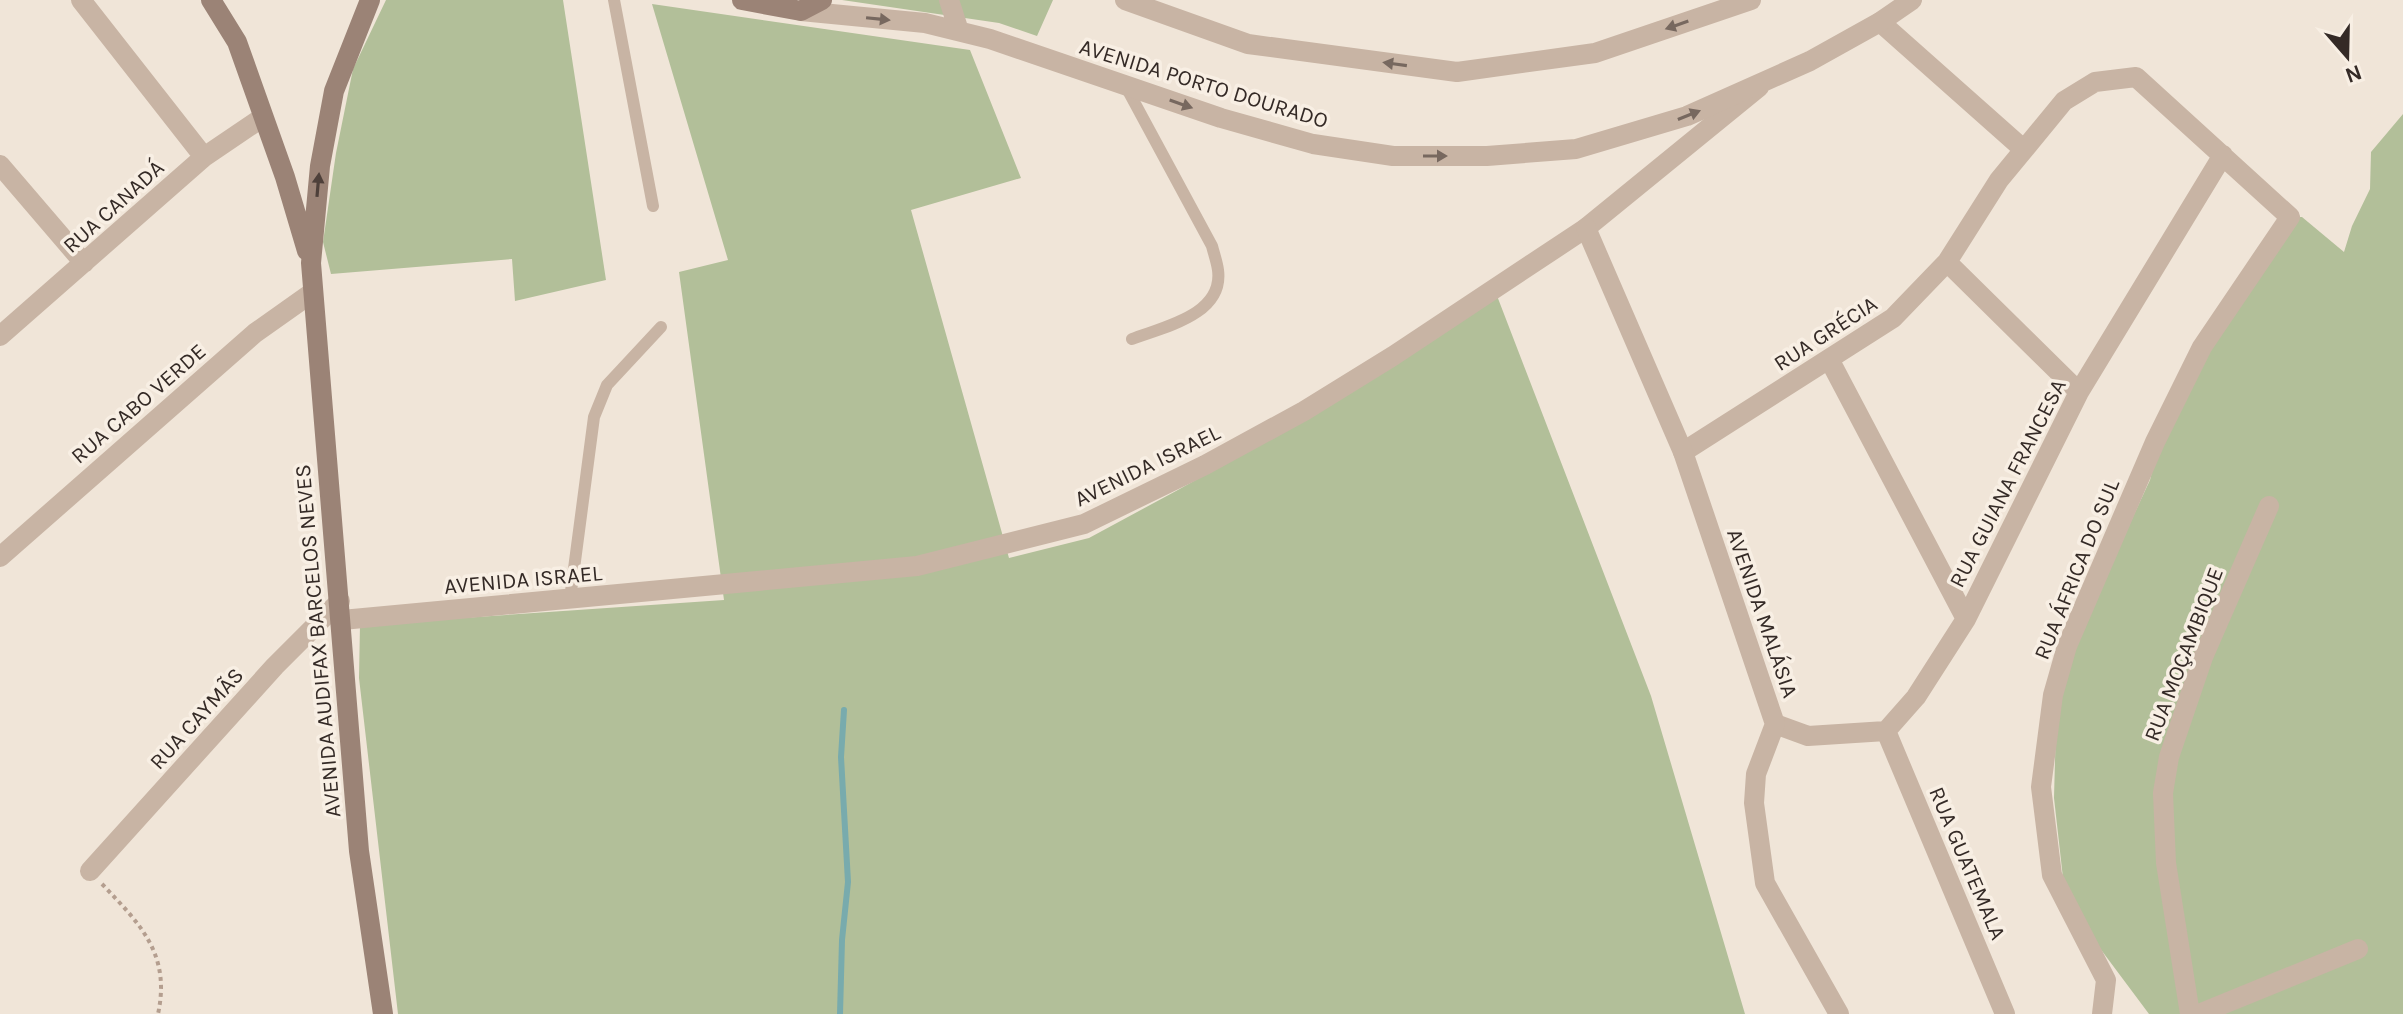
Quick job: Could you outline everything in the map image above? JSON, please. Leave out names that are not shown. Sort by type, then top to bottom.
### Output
[{"type":"main road","name":"AVENIDA AUDIFAX BARCELOS NEVES","points":[[211,0],[237,42],[285,177],[311,263]]},
{"type":"main road","name":"AVENIDA AUDIFAX BARCELOS NEVES","points":[[370,0],[334,91],[320,166],[311,263],[359,851],[383,1014]]},
{"type":"main road","name":"AVENIDA PORTO DOURADO","points":[[742,0],[801,11]]},
{"type":"main road","points":[[801,11],[822,0]]},
{"type":"street","points":[[81,0],[204,157]]},
{"type":"street","points":[[949,0],[959,31]]},
{"type":"street","points":[[1125,0],[1248,44],[1457,72],[1595,53],[1751,0]]},
{"type":"street","name":"AVENIDA PORTO DOURADO","points":[[801,11],[925,23],[990,39],[1221,118],[1313,144],[1393,156],[1487,156],[1576,149],[1687,116],[1810,61],[1880,22],[1912,0]]},
{"type":"street","points":[[1880,22],[2022,148]]},
{"type":"street","name":"RUA GRÉCIA","points":[[1683,452],[1893,318],[1947,262],[2022,148],[2064,101],[2095,82],[2136,77],[2290,217]]},
{"type":"street","name":"AVENIDA ISRAEL","points":[[341,611],[570,599],[917,566],[1084,524],[1205,465],[1304,411],[1393,356],[1586,228],[1768,80]]},
{"type":"street","name":"RUA CANADÁ","points":[[0,336],[204,157],[263,117]]},
{"type":"street","name":"RUA GUIANA FRANCESA","points":[[1886,731],[1916,697],[1966,619],[2079,392],[2223,155]]},
{"type":"street","points":[[0,165],[84,263]]},
{"type":"street","name":"RUA ÁFRICA DO SUL","points":[[2102,1014],[2106,980],[2052,875],[2041,787],[2053,695],[2067,646],[2155,442],[2202,347],[2290,217]]},
{"type":"street","name":"AVENIDA MALÁSIA","points":[[1586,228],[1683,452],[1775,724],[1756,774],[1754,803],[1765,883],[1839,1014]]},
{"type":"street","points":[[1947,262],[2079,392]]},
{"type":"street","name":"RUA CABO VERDE","points":[[0,557],[255,333],[313,292]]},
{"type":"street","points":[[1829,359],[1966,619]]},
{"type":"street","name":"RUA MOÇAMBIQUE","points":[[2190,1014],[2166,863],[2163,793],[2169,757],[2203,657],[2269,506]]},
{"type":"street","name":"RUA CAYMÃS","points":[[90,871],[275,666],[341,611]]},
{"type":"street","points":[[1775,724],[1808,736],[1886,731]]},
{"type":"street","name":"RUA GUATEMALA","points":[[1886,731],[2005,1014]]},
{"type":"street","points":[[2199,1014],[2358,949]]},
{"type":"lane","points":[[614,0],[653,206]]},
{"type":"lane","points":[[1125,85],[1212,246],[1219,273],[1213,298],[1193,316],[1132,339]]},
{"type":"lane","points":[[570,599],[594,417],[607,385],[661,327]]},
{"type":"path","points":[[90,871],[136,920],[152,942],[160,978],[158,1014]]},
{"type":"green space","points":[[386,0],[563,0],[606,280],[515,301],[512,259],[331,274],[323,242],[336,153],[353,69]]},
{"type":"green space","points":[[842,0],[1053,0],[1037,36],[999,23]]},
{"type":"green space","points":[[652,4],[970,50],[1021,178],[911,210],[1009,558],[1089,538],[1176,491],[1278,434],[1494,288],[1651,696],[1745,1014],[398,1014],[359,678],[360,625],[724,600],[679,272],[728,260]]},
{"type":"green space","points":[[2403,114],[2403,1014],[2149,1014],[2099,947],[2063,878],[2054,798],[2056,723],[2067,659],[2150,480],[2164,423],[2290,217],[2302,217],[2344,252],[2352,226],[2370,189],[2371,152]]},
{"type":"waterway","points":[[840,1014],[842,940],[848,882],[841,757],[844,710]]}]
